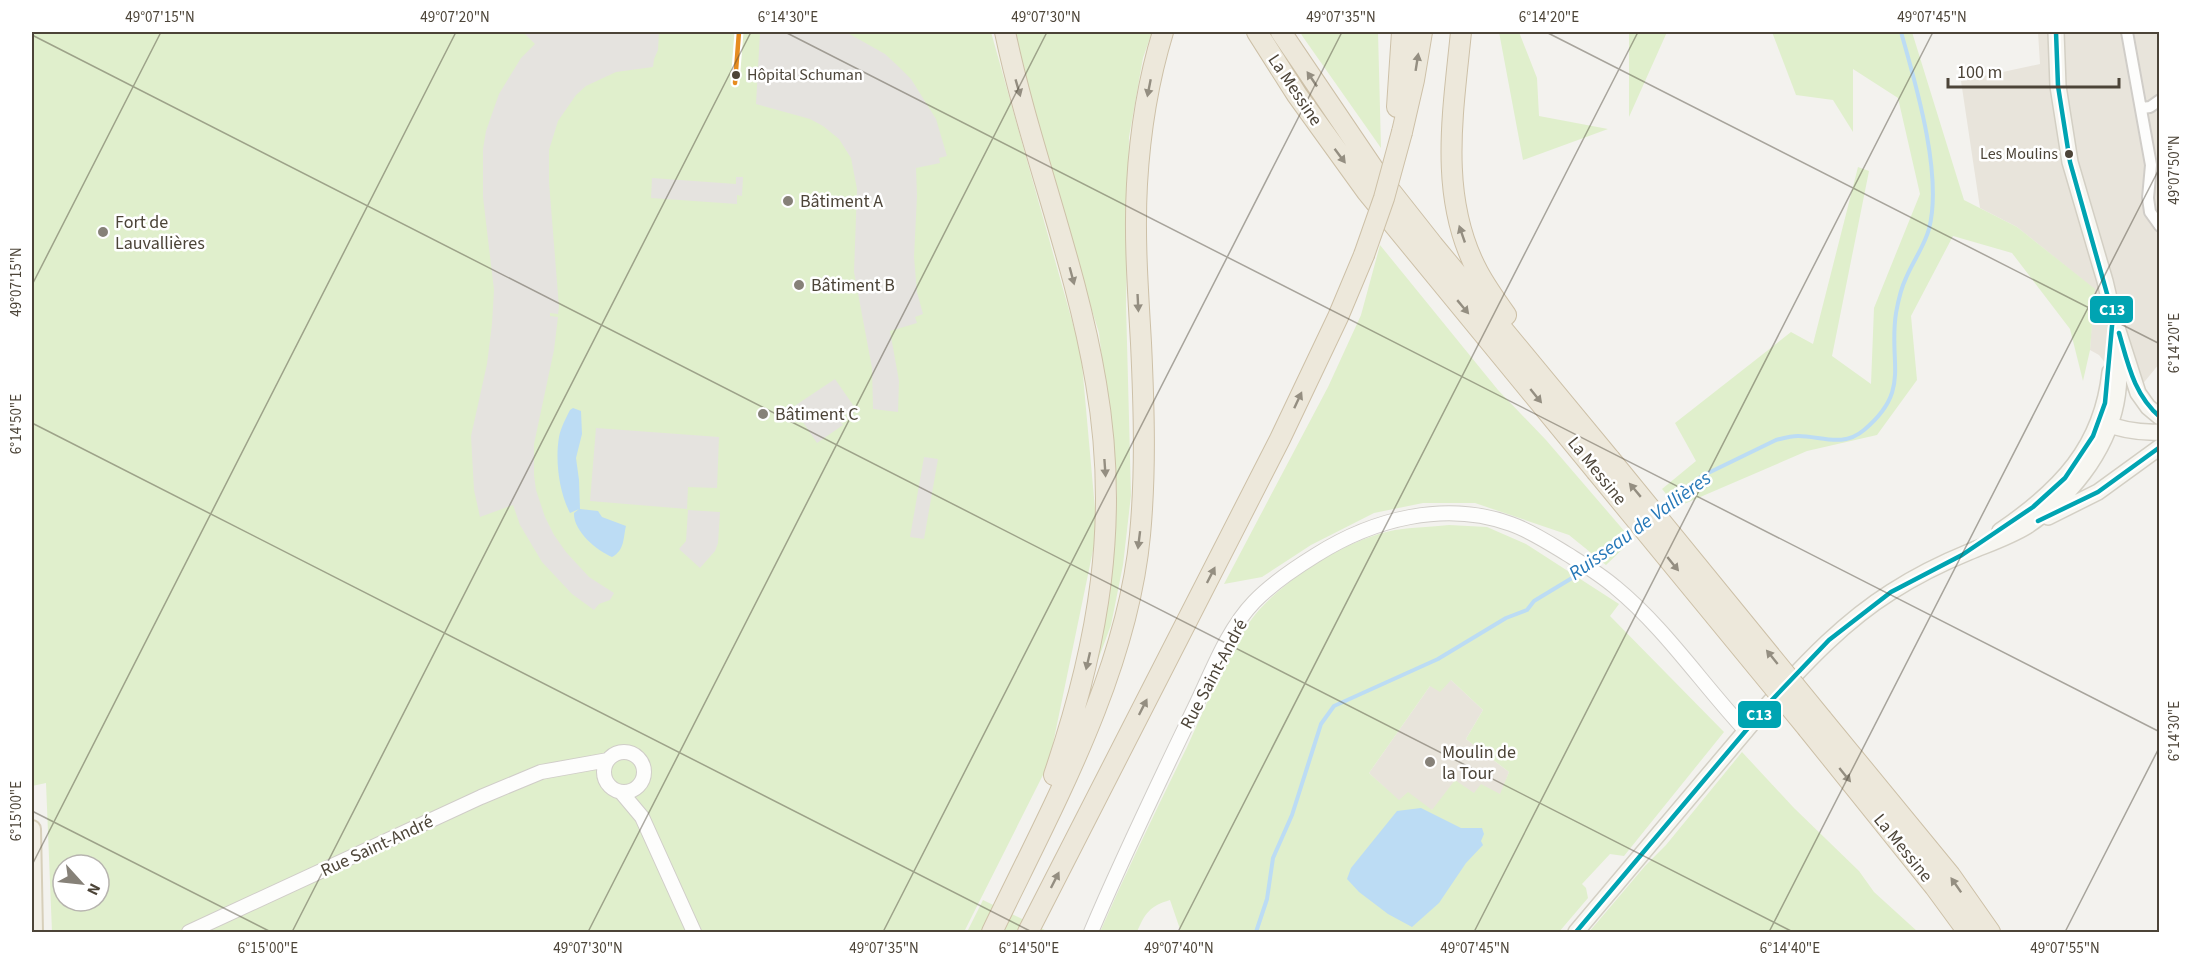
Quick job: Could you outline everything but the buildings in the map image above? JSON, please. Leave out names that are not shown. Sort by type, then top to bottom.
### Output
[{"type":"highway","points":[[1005,32],[1013,72],[1072,278],[1087,340],[1102,424],[1106,475],[1107,525],[1095,623],[1077,705],[1053,778],[1047,818]]},
{"type":"highway","points":[[992,933],[1061,788],[1107,676],[1123,626],[1133,582],[1140,537],[1143,449],[1137,282],[1137,185],[1147,95],[1163,32]]},
{"type":"highway","name":"La Messine","points":[[1281,32],[1377,174],[1561,400],[1603,465]]},
{"type":"highway","points":[[1398,129],[1402,32]]},
{"type":"highway","points":[[1028,933],[1280,439],[1338,317],[1361,251],[1384,198],[1398,129],[1414,80],[1422,32]]},
{"type":"highway","points":[[1461,32],[1450,154],[1456,214],[1477,271],[1561,400]]},
{"type":"highway","name":"La Messine","points":[[1258,34],[1297,95],[1367,192],[1603,465],[1815,724],[1950,875],[1990,933]]},
{"type":"highway","name":"La Messine","points":[[1815,724],[1968,933]]},
{"type":"main road","points":[[2056,32],[2058,86],[2070,162],[2138,393],[2148,407],[2160,417]]},
{"type":"main road","points":[[1962,555],[2019,518],[2053,490],[2074,466],[2092,436],[2104,423],[2116,404],[2119,347],[2115,320]]},
{"type":"main road","points":[[2104,423],[2135,431],[2160,432]]},
{"type":"main road","points":[[2026,527],[2073,486],[2093,459],[2104,423]]},
{"type":"main road","points":[[1576,933],[1799,670],[1854,619],[1891,592],[1962,555],[2098,492],[2160,447]]},
{"type":"main road","points":[[32,829],[34,933]]},
{"type":"street","points":[[2127,32],[2151,165],[2148,198],[2150,212],[2160,226]]},
{"type":"street","points":[[2142,108],[2150,107],[2160,100]]},
{"type":"street","name":"Rue Saint-André","points":[[1091,933],[1124,856],[1236,627],[1254,602],[1278,581],[1335,543],[1376,524],[1447,513],[1496,520],[1524,530],[1605,579],[1628,599],[1746,731]]},
{"type":"street","points":[[605,780],[604,773],[608,760],[620,753],[635,756],[643,767],[642,817]]},
{"type":"street","name":"Rue Saint-André","points":[[189,933],[481,797],[541,772],[608,760]]},
{"type":"street","points":[[567,767],[605,780],[614,790],[621,792],[632,790],[641,782]]},
{"type":"street","points":[[621,792],[642,817],[694,933]]},
{"type":"shaded area","points":[[523,32],[659,32],[658,50],[653,67],[616,72],[586,86],[576,95],[558,121],[549,150],[549,182],[559,307],[558,314],[550,313],[550,316],[558,317],[554,350],[534,444],[534,475],[536,490],[545,517],[554,535],[589,577],[614,593],[610,600],[599,604],[594,610],[572,594],[542,562],[520,525],[513,505],[480,517],[474,490],[471,436],[487,364],[494,290],[483,197],[483,149],[486,131],[499,94],[521,58],[535,44]]},
{"type":"shaded area","points":[[760,32],[846,32],[885,54],[899,67],[911,79],[936,119],[947,156],[939,158],[940,163],[916,168],[914,257],[917,292],[923,314],[915,317],[917,323],[890,331],[899,381],[898,412],[873,409],[872,368],[854,272],[857,189],[851,158],[839,139],[823,126],[810,119],[756,104]]},
{"type":"shaded area","points":[[2038,32],[2159,32],[2159,364],[2132,397],[2099,355],[2090,350],[2094,289],[2017,227],[1980,208],[1961,81],[2040,64]]},
{"type":"shaded area","points":[[736,177],[743,177],[742,196],[737,195],[737,204],[651,198],[652,178],[736,184]]},
{"type":"shaded area","points":[[835,379],[853,405],[840,421],[843,425],[817,443],[793,407]]},
{"type":"shaded area","points":[[596,428],[719,437],[717,488],[688,487],[687,509],[590,501]]},
{"type":"shaded area","points":[[924,457],[938,459],[924,539],[910,537]]},
{"type":"shaded area","points":[[688,510],[720,512],[718,543],[715,551],[700,568],[679,549],[686,541]]},
{"type":"shaded area","points":[[1451,680],[1483,710],[1466,739],[1509,772],[1501,794],[1474,793],[1432,810],[1399,801],[1369,773],[1430,686]]},
{"type":"green space","points":[[32,32],[991,32],[1081,353],[1097,531],[1049,763],[964,932],[52,932],[51,913],[111,913],[111,853],[51,853],[51,907],[46,783],[32,786]]},
{"type":"green space","points":[[1012,32],[1152,32],[1143,58],[1129,137],[1126,304],[1131,495],[1123,565],[1111,625],[1095,668],[1117,492],[1099,333],[1027,101]]},
{"type":"green space","points":[[1300,32],[1378,32],[1381,148],[1303,37]]},
{"type":"green space","points":[[1499,32],[1519,32],[1537,78],[1539,116],[1608,129],[1523,160]]},
{"type":"green space","points":[[1629,32],[1667,32],[1629,117]]},
{"type":"green space","points":[[1772,32],[1912,32],[1964,200],[2017,227],[2095,289],[2090,350],[2083,381],[2070,329],[2012,253],[1953,236],[1911,316],[1917,380],[1877,435],[1807,451],[1677,507],[1662,489],[1696,461],[1675,423],[1791,332],[1813,344],[1858,167],[1869,171],[1832,356],[1871,384],[1874,308],[1920,194],[1898,98],[1853,69],[1853,132],[1833,100],[1796,95]]},
{"type":"green space","points":[[1380,245],[1498,390],[1546,440],[1632,540],[1606,565],[1569,535],[1475,503],[1423,503],[1374,513],[1311,545],[1262,577],[1224,584],[1328,387],[1361,315]]},
{"type":"green space","points":[[1449,525],[1487,527],[1526,544],[1619,604],[1610,616],[1724,732],[1624,856],[1610,854],[1582,884],[1586,888],[1588,898],[1559,932],[1181,932],[1170,900],[1149,911],[1137,932],[1100,932],[1219,676],[1238,640],[1259,610],[1287,584],[1321,560],[1358,541],[1395,530]],"holes":[[[1451,680],[1483,710],[1466,739],[1509,772],[1500,794],[1481,784],[1474,793],[1455,780],[1432,810],[1408,792],[1399,800],[1369,773],[1430,686],[1440,692]]]},
{"type":"green space","points":[[1742,752],[1794,808],[1859,871],[1874,892],[1918,932],[1589,932],[1645,866],[1666,845]]},
{"type":"green space","points":[[983,900],[1049,932],[967,932]]},
{"type":"water","points":[[573,408],[581,411],[582,434],[576,458],[580,509],[598,511],[602,517],[626,526],[621,547],[612,557],[587,540],[577,527],[575,520],[574,513],[579,509],[570,513],[563,496],[557,456],[559,437],[562,426]]},
{"type":"water","points":[[1421,808],[1461,828],[1482,828],[1484,834],[1481,841],[1483,845],[1466,863],[1439,903],[1412,927],[1388,914],[1359,892],[1347,879],[1351,868],[1397,811]]},
{"type":"waterway","name":"Ruisseau de Vallières","points":[[1659,508],[1702,476],[1776,440],[1798,436],[1832,440],[1848,439],[1864,430],[1879,416],[1888,402],[1895,376],[1896,313],[1904,282],[1929,229],[1933,183],[1926,130],[1901,32]]},
{"type":"waterway","name":"Ruisseau de Vallières","points":[[1256,932],[1267,899],[1273,858],[1292,815],[1321,724],[1334,706],[1438,659],[1506,618],[1527,610],[1534,601],[1577,575],[1602,551],[1633,527]]},
{"type":"transit line","name":"A","points":[[735,83],[739,32]]},
{"type":"transit line","name":"C13","points":[[1576,932],[1770,702],[1829,640],[1891,592],[1962,555],[2033,507],[2065,478],[2093,436],[2105,403],[2113,315],[2070,162],[2058,86],[2056,32]]},
{"type":"transit line","name":"C13","points":[[2119,333],[2138,389],[2160,417]]},
{"type":"transit line","name":"C13","points":[[2038,521],[2098,492],[2160,447]]},
{"type":"place","name":"Hôpital Schuman","points":[[736,75]]},
{"type":"place","name":"Les Moulins","points":[[2069,154]]},
{"type":"place","name":"Bâtiment A","points":[[788,201]]},
{"type":"place","name":"Fort de Lauvallières","points":[[103,232]]},
{"type":"place","name":"Bâtiment B","points":[[799,285]]},
{"type":"place","name":"Bâtiment C","points":[[763,414]]},
{"type":"place","name":"Moulin de la Tour","points":[[1430,762]]}]
